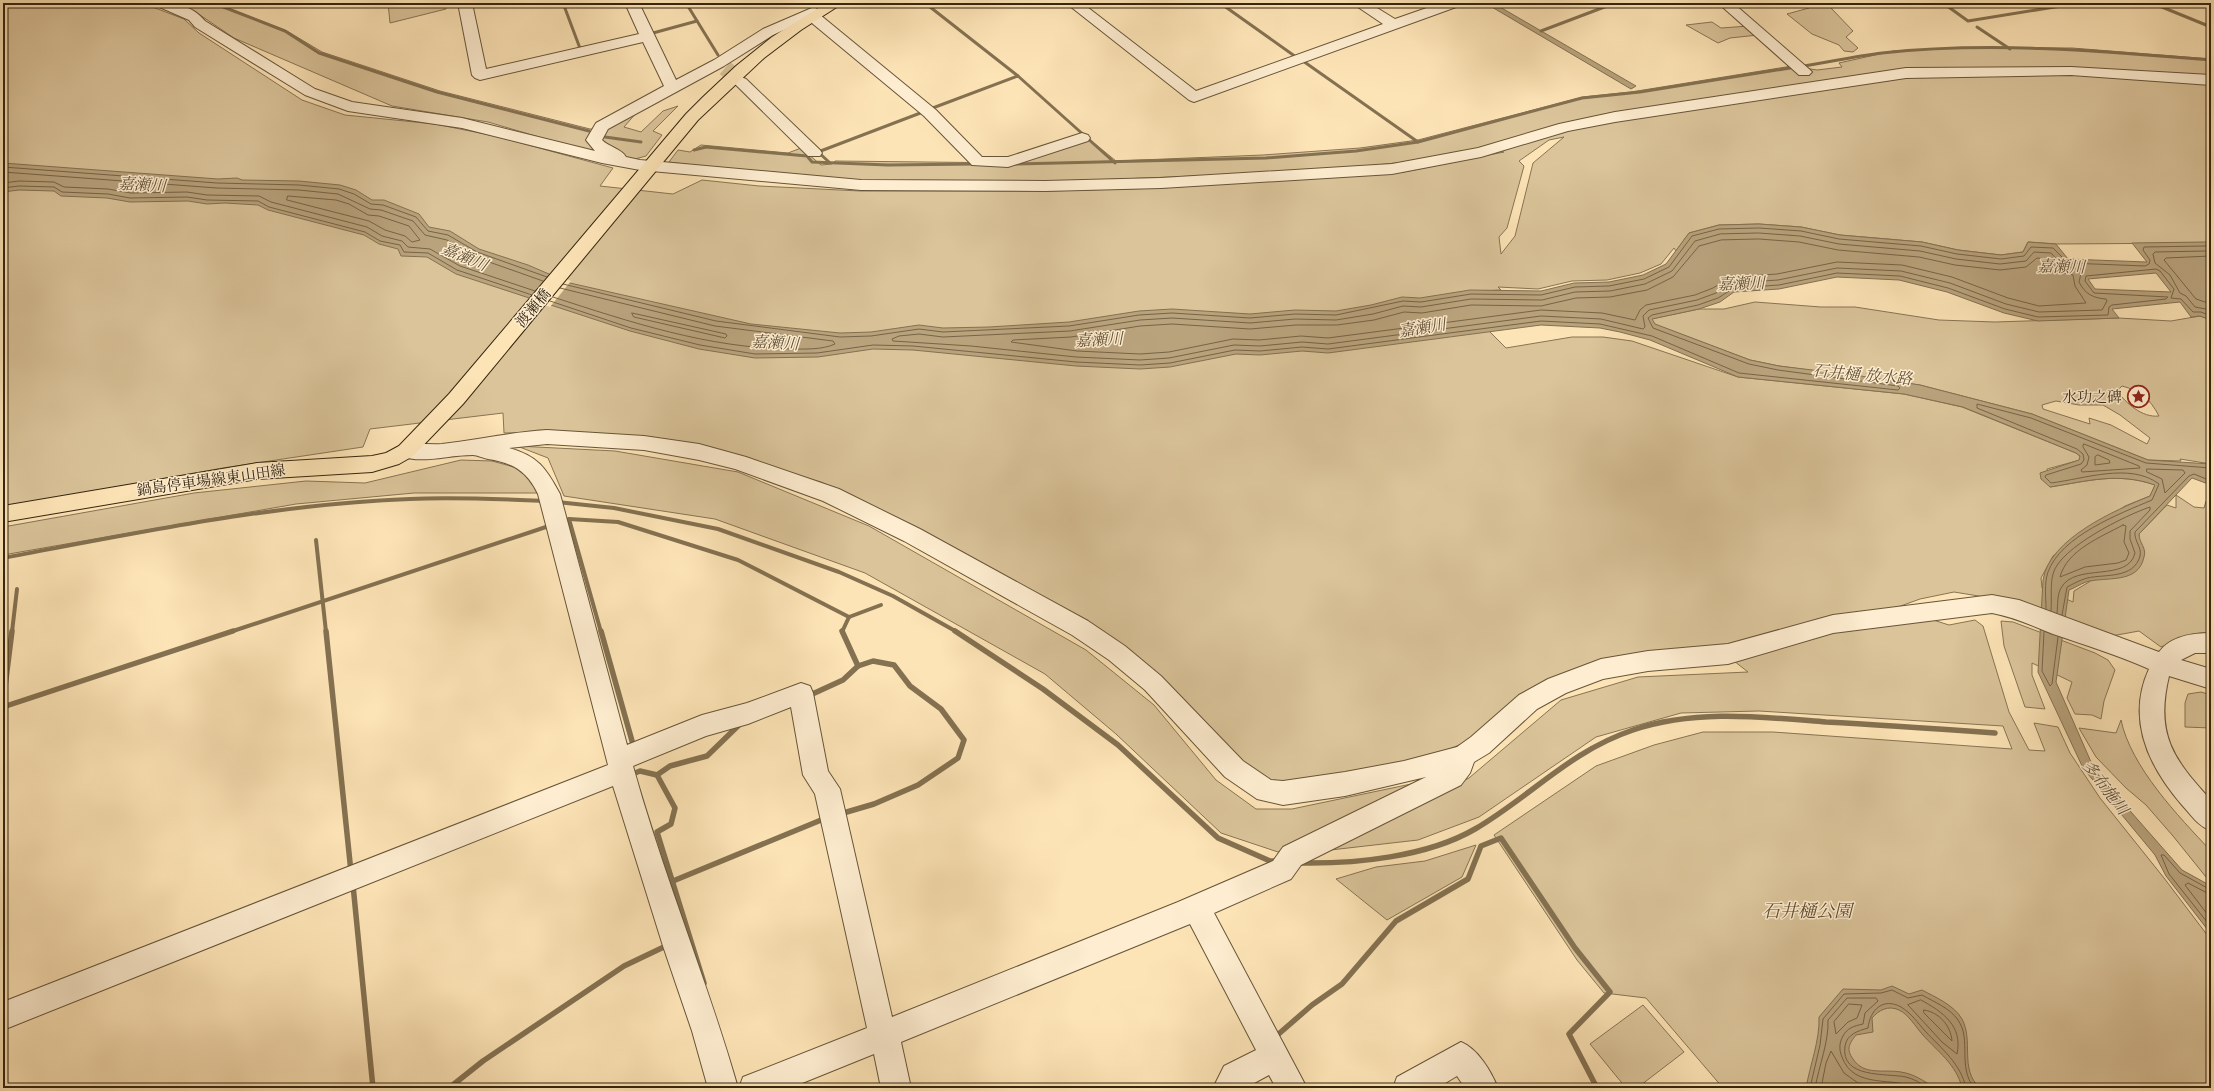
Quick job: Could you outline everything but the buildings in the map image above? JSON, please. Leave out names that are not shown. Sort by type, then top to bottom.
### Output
[{"type":"main road","points":[[650,168],[692,117],[726,82],[812,11],[836,3]]},
{"type":"main road","name":"渡瀬橋","points":[[410,446],[456,399],[650,168]]},
{"type":"main road","name":"鍋島停車場線東山田線","points":[[3,514],[257,471],[372,464],[392,459],[410,446]]},
{"type":"street","points":[[162,3],[194,18],[200,24],[310,92],[348,106],[378,112],[462,123],[650,168],[861,186],[1045,186],[1161,183],[1314,175],[1392,169],[1481,152],[1565,127],[1769,93],[1906,73],[2071,71],[2211,80]]},
{"type":"street","points":[[481,3],[465,5],[480,75],[649,36]]},
{"type":"street","points":[[632,3],[649,36],[670,84],[677,84]]},
{"type":"street","points":[[1073,3],[1194,96],[1454,3]]},
{"type":"street","points":[[1359,3],[1394,25]]},
{"type":"street","points":[[1726,3],[1804,72]]},
{"type":"street","points":[[621,162],[617,156],[601,148],[594,140],[596,133],[608,122],[677,84],[722,66],[768,32],[812,11],[930,113],[978,162],[1008,162],[1082,138]]},
{"type":"street","points":[[1769,93],[1804,72],[1892,70],[1906,73]]},
{"type":"street","points":[[741,82],[814,153]]},
{"type":"street","points":[[410,446],[427,452],[472,448],[516,439],[548,437],[644,443],[699,452],[739,462],[831,495],[906,532],[1080,628],[1117,653],[1153,683],[1234,769],[1266,791],[1282,793],[1345,784],[1404,772],[1463,756],[1480,745],[1528,702],[1556,686],[1601,669],[1648,661],[1728,654],[1840,622],[1992,604],[2011,607],[2062,627],[2129,649],[2163,664],[2211,679]]},
{"type":"street","points":[[472,448],[504,454],[526,461],[537,470],[554,512],[627,764],[675,941],[707,1031],[723,1088]]},
{"type":"street","points":[[2211,643],[2192,643],[2178,647],[2163,664],[2155,678],[2152,699],[2155,740],[2175,779],[2211,820]]},
{"type":"street","points":[[3,1016],[352,877],[627,764],[702,726],[802,698],[816,775],[827,789],[878,1020],[885,1034],[896,1088]]},
{"type":"street","points":[[754,1088],[1196,907],[1287,863],[1452,777],[1461,765],[1463,756]]},
{"type":"street","points":[[1196,907],[1292,1088]]},
{"type":"street","points":[[1228,1088],[1235,1077],[1269,1045]]},
{"type":"street","points":[[1408,1088],[1461,1057],[1483,1088]]},
{"type":"green space","name":"石井樋公園","points":[[3,3],[142,3],[184,19],[199,33],[302,100],[345,115],[435,124],[495,136],[613,168],[600,186],[673,194],[702,180],[759,186],[860,191],[1047,191],[1162,188],[1404,172],[1504,152],[1462,151],[1405,162],[1318,171],[1046,182],[875,182],[762,174],[669,162],[678,150],[690,152],[701,145],[788,153],[801,148],[821,165],[832,164],[835,161],[1017,163],[1089,139],[1116,161],[1263,155],[1360,148],[1418,140],[1583,97],[1631,92],[1792,66],[1817,70],[1842,67],[1839,63],[1893,51],[1952,48],[2072,48],[2211,59],[2211,243],[2056,244],[2028,242],[2023,252],[2001,255],[1958,250],[1922,242],[1840,235],[1801,227],[1759,224],[1719,225],[1689,233],[1676,251],[1674,248],[1661,264],[1640,273],[1607,280],[1572,281],[1538,289],[1498,287],[1501,290],[1463,292],[1489,331],[1506,348],[1572,337],[1603,337],[1632,341],[1738,377],[1904,394],[1962,407],[2076,453],[2080,456],[2080,460],[2047,469],[2050,487],[2090,480],[2116,478],[2141,481],[2155,485],[2150,496],[2125,506],[2053,556],[2041,578],[2042,588],[2073,602],[2074,591],[2089,582],[2139,540],[2139,534],[2167,505],[2176,508],[2176,495],[2194,507],[2204,508],[2206,501],[2211,501],[2211,638],[2183,638],[2161,647],[2139,631],[2106,637],[1997,599],[1954,592],[1920,599],[1895,608],[1949,625],[1975,620],[1983,626],[2009,712],[2029,750],[2045,751],[2034,723],[2058,727],[2070,753],[2100,798],[2211,940],[2211,1088],[1723,1088],[1646,998],[1604,993],[1577,960],[1494,835],[1596,766],[1654,745],[1703,732],[1773,732],[2012,749],[2003,726],[1759,711],[1681,713],[1596,737],[1479,817],[1418,840],[1313,852],[1469,778],[1561,700],[1638,677],[1748,672],[1720,650],[1620,657],[1478,737],[1428,758],[1272,786],[1247,774],[1161,685],[964,553],[821,482],[719,452],[554,432],[504,433],[503,413],[370,429],[363,447],[223,468],[3,507]],"holes":[[[1564,137],[1533,163],[1515,236],[1501,254],[1499,237],[1507,228],[1524,166],[1519,161],[1549,140]]]},
{"type":"green space","points":[[173,3],[215,3],[287,31],[322,52],[440,91],[590,129],[605,130],[637,112],[624,127],[641,132],[663,111],[678,106],[653,131],[662,135],[646,156],[635,159],[600,155],[488,122],[392,106],[234,38],[191,9]]},
{"type":"green space","points":[[388,3],[429,3],[430,7],[446,5],[446,9],[390,23]]},
{"type":"green space","points":[[1808,3],[1854,3],[1831,8],[1853,31],[1846,37],[1858,48],[1853,52],[1844,51],[1839,45],[1812,34],[1787,14],[1809,8],[1806,5]]},
{"type":"green space","points":[[1712,22],[1721,28],[1749,26],[1758,35],[1730,38],[1718,43],[1686,25]]},
{"type":"green space","points":[[1755,302],[1821,307],[1855,307],[1939,320],[1995,322],[2119,318],[2171,321],[2200,316],[2211,320],[2211,464],[2180,459],[2181,461],[2148,460],[2032,414],[1920,385],[1779,366],[1750,360],[1654,324],[1651,319],[1699,309],[1724,309]],"holes":[[[2122,386],[2135,390],[2144,396],[2159,416],[2147,415],[2130,405],[2117,391]],[[2056,401],[2079,405],[2103,405],[2120,415],[2150,438],[2147,444],[2111,425],[2089,418],[2090,424],[2043,409],[2042,405]]]},
{"type":"green space","points":[[517,446],[615,451],[738,472],[869,526],[1086,650],[1154,705],[1216,780],[1256,809],[1292,809],[1435,779],[1278,852],[1221,833],[1116,734],[1045,674],[865,573],[715,519],[564,496],[548,458]]},
{"type":"green space","points":[[461,460],[492,461],[525,470],[544,493],[414,493],[296,504],[3,555],[3,527],[194,493],[306,481],[365,483]]},
{"type":"green space","points":[[2001,621],[2013,622],[2095,653],[2108,660],[2115,670],[2104,701],[2101,719],[2092,715],[2075,714],[2067,698],[2072,682],[2032,663],[2032,675],[2045,709],[2025,707],[2004,646]]},
{"type":"green space","points":[[2201,692],[2211,695],[2211,728],[2185,727],[2185,703],[2188,694]]},
{"type":"green space","points":[[2121,720],[2126,738],[2145,773],[2171,807],[2211,851],[2211,879],[2206,877],[2146,805],[2126,788],[2096,757],[2079,728],[2116,733]]},
{"type":"green space","points":[[1476,845],[1462,877],[1387,920],[1336,879],[1376,867],[1425,861]]},
{"type":"green space","points":[[1643,1005],[1684,1052],[1637,1088],[1626,1088],[1590,1044]]},
{"type":"water","points":[[1485,3],[1493,3],[1636,86],[1631,89]]},
{"type":"water","points":[[3,163],[218,179],[237,178],[242,180],[299,181],[340,185],[356,190],[372,200],[384,200],[419,214],[429,227],[450,231],[479,249],[528,265],[570,283],[751,324],[840,333],[871,332],[919,325],[943,328],[1069,322],[1139,311],[1172,309],[1250,314],[1295,310],[1336,311],[1371,305],[1402,297],[1420,298],[1470,290],[1541,291],[1574,283],[1609,282],[1643,275],[1666,264],[1689,233],[1719,225],[1759,224],[1801,227],[1840,235],[1922,242],[1958,250],[2001,255],[2023,252],[2028,242],[2056,244],[2068,259],[2147,262],[2132,243],[2205,242],[2211,238],[2211,320],[2200,316],[2191,317],[2180,302],[2112,309],[2119,318],[2038,321],[2004,313],[1947,292],[1899,280],[1837,277],[1779,289],[1734,292],[1720,302],[1699,309],[1652,319],[1655,324],[1750,360],[1779,366],[1920,385],[2032,414],[2148,460],[2211,464],[2211,485],[2192,478],[2139,534],[2145,554],[2141,566],[2135,572],[2120,578],[2086,582],[2069,590],[2056,682],[2095,771],[2182,870],[2211,886],[2211,934],[2166,876],[2155,855],[2083,768],[2038,672],[2043,580],[2048,565],[2057,552],[2070,539],[2102,518],[2150,496],[2155,485],[2141,481],[2116,478],[2090,480],[2050,487],[2041,479],[2040,473],[2079,460],[2080,456],[2076,453],[1963,407],[1904,394],[1738,377],[1650,340],[1620,332],[1600,328],[1541,325],[1328,353],[1302,351],[1260,355],[1236,354],[1170,367],[1140,369],[1076,366],[913,350],[873,349],[818,357],[755,358],[699,349],[630,331],[456,274],[427,257],[401,256],[398,249],[379,244],[364,235],[268,210],[258,205],[225,203],[207,204],[188,201],[130,202],[107,198],[61,196],[54,191],[19,190],[3,192]],"holes":[[[2156,273],[2171,292],[2095,289],[2088,279]]]},
{"type":"water","points":[[1892,986],[1909,994],[1922,990],[1944,1002],[1959,1014],[1967,1036],[1968,1064],[1970,1072],[1980,1088],[1962,1088],[1956,1072],[1951,1065],[1922,1034],[1906,1014],[1899,1010],[1887,1008],[1872,1018],[1873,1032],[1856,1035],[1852,1041],[1849,1049],[1853,1059],[1863,1068],[1875,1071],[1895,1071],[1910,1074],[1935,1088],[1806,1088],[1818,1035],[1819,1017],[1843,989],[1881,990]]},
{"type":"pier","points":[[553,273],[571,281],[550,307],[530,300]]},
{"type":"waterway","points":[[213,3],[285,31],[319,53],[437,92],[589,131]]},
{"type":"waterway","points":[[563,3],[581,51],[583,50]]},
{"type":"waterway","points":[[686,3],[718,55]]},
{"type":"waterway","points":[[925,3],[1018,76]]},
{"type":"waterway","points":[[1220,3],[1296,57]]},
{"type":"waterway","points":[[1541,31],[1615,3]]},
{"type":"waterway","points":[[1943,3],[1968,21],[2079,3]]},
{"type":"waterway","points":[[2152,3],[2211,27]]},
{"type":"waterway","points":[[653,33],[697,21]]},
{"type":"waterway","points":[[1977,27],[2009,48]]},
{"type":"waterway","points":[[1804,66],[1882,53],[1923,49],[2009,48]]},
{"type":"waterway","points":[[2009,48],[2129,53],[2211,60]]},
{"type":"waterway","points":[[1303,61],[1418,142]]},
{"type":"waterway","points":[[1418,142],[1582,98],[1640,92],[1790,68]]},
{"type":"waterway","points":[[930,109],[1018,76]]},
{"type":"waterway","points":[[1018,76],[1113,162]]},
{"type":"waterway","points":[[818,152],[923,112]]},
{"type":"waterway","points":[[605,137],[641,142]]},
{"type":"waterway","points":[[1113,162],[1266,158],[1356,151],[1418,142]]},
{"type":"waterway","points":[[694,150],[706,147],[807,156],[812,162],[888,165],[976,164]]},
{"type":"waterway","points":[[818,152],[829,162]]},
{"type":"waterway","points":[[1013,164],[1113,162]]},
{"type":"waterway","points":[[3,558],[205,521],[307,507],[427,498],[478,498],[546,501]]},
{"type":"waterway","points":[[557,502],[614,508],[718,529],[839,572],[893,596],[957,632]]},
{"type":"waterway","points":[[561,522],[569,519]]},
{"type":"waterway","points":[[569,519],[618,522],[738,560],[849,617]]},
{"type":"waterway","points":[[569,519],[601,632]]},
{"type":"waterway","points":[[323,601],[552,525]]},
{"type":"waterway","points":[[316,540],[323,601]]},
{"type":"waterway","points":[[12,632],[17,589]]},
{"type":"waterway","points":[[230,632],[323,601]]},
{"type":"waterway","points":[[323,601],[326,632]]},
{"type":"waterway","points":[[849,617],[881,605]]},
{"type":"waterway","points":[[842,632],[849,617]]},
{"type":"waterway","points":[[3,703],[12,631]]},
{"type":"waterway","points":[[3,707],[233,631]]},
{"type":"waterway","points":[[326,631],[351,872]]},
{"type":"waterway","points":[[601,631],[634,748]]},
{"type":"waterway","points":[[955,631],[1043,689],[1118,745],[1218,838],[1270,861],[1278,861]]},
{"type":"waterway","points":[[842,632],[858,666]]},
{"type":"waterway","points":[[840,814],[874,804],[918,785],[958,758],[964,740],[941,709],[910,686],[894,665],[873,661],[858,666]]},
{"type":"waterway","points":[[808,696],[843,680],[858,666]]},
{"type":"waterway","points":[[1300,863],[1344,862],[1390,857],[1413,852],[1456,839],[1495,816],[1551,775],[1589,750],[1610,739],[1657,723],[1681,719],[1729,716],[1995,733]]},
{"type":"waterway","points":[[657,775],[670,766],[707,756],[740,724]]},
{"type":"waterway","points":[[630,775],[640,771],[657,775]]},
{"type":"waterway","points":[[657,775],[675,808],[671,824],[657,832],[704,983]]},
{"type":"waterway","points":[[673,881],[826,818]]},
{"type":"waterway","points":[[1274,1038],[1312,1005],[1342,984],[1396,921],[1468,879],[1481,846],[1501,838],[1575,948],[1610,992],[1569,1034],[1597,1088]]},
{"type":"waterway","points":[[353,885],[373,1088]]},
{"type":"waterway","points":[[449,1088],[483,1061],[624,966],[668,945]]},
{"type":"tunnel","points":[[725,68],[741,82]]},
{"type":"place","name":"水功之碑","points":[[2138,397]]},
{"type":"water label","name":"嘉瀬川","points":[[142,184]]},
{"type":"water label","name":"嘉瀬川","points":[[465,256]]},
{"type":"water label","name":"嘉瀬川","points":[[2061,266]]},
{"type":"water label","name":"嘉瀬川","points":[[1741,283]]},
{"type":"water label","name":"嘉瀬川","points":[[1422,327]]},
{"type":"water label","name":"嘉瀬川","points":[[1099,339]]},
{"type":"water label","name":"嘉瀬川","points":[[775,342]]},
{"type":"water label","name":"石井樋 放水路","points":[[1862,374]]},
{"type":"water label","name":"多布施川","points":[[2106,787]]}]
